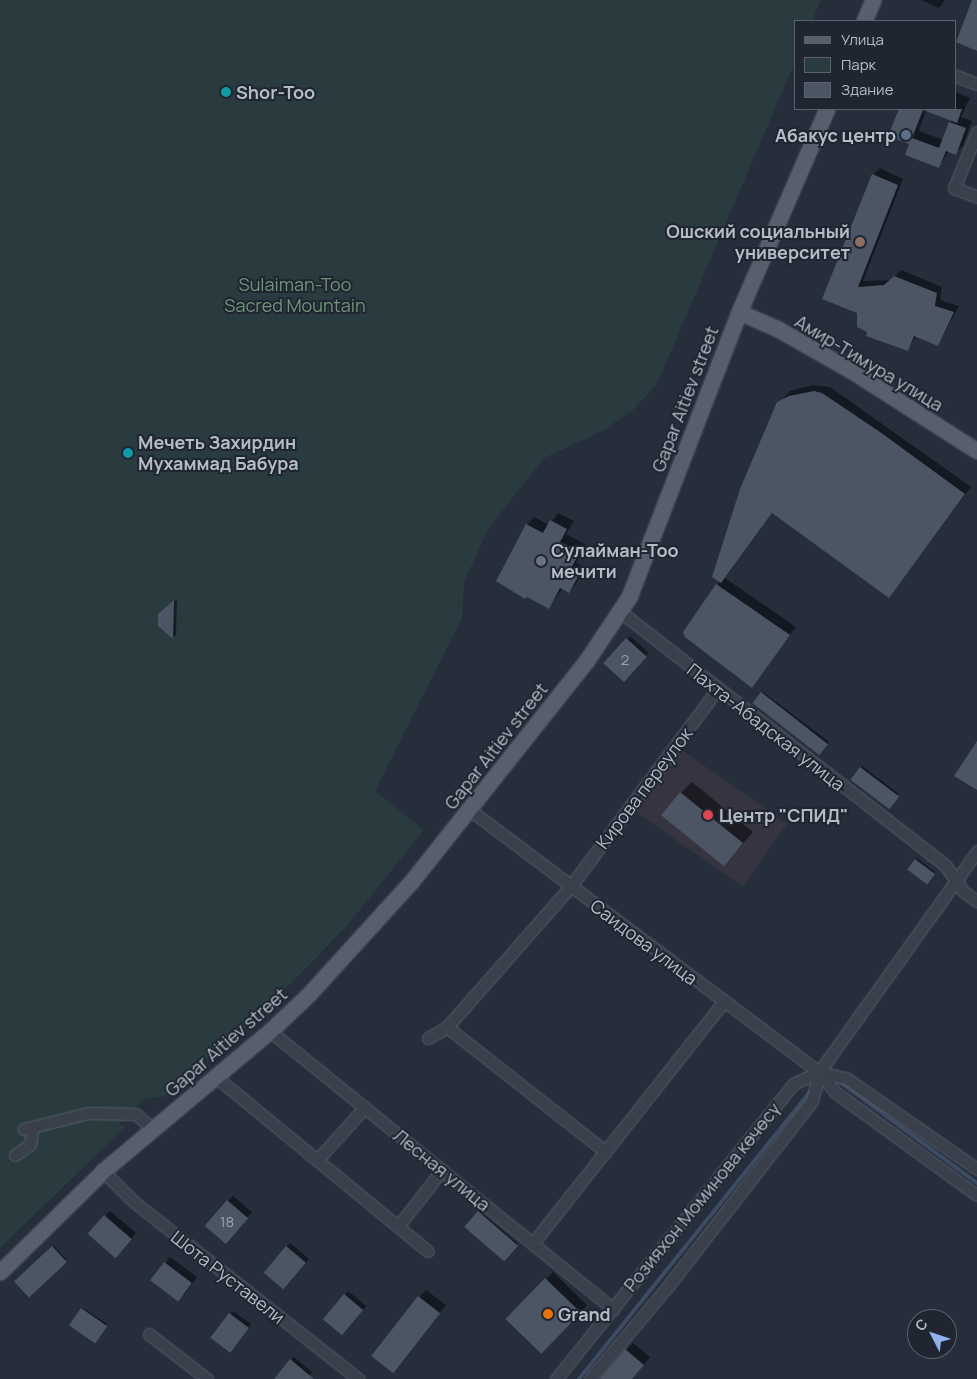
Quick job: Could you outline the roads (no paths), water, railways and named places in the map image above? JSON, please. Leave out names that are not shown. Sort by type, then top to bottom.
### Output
[{"type":"main road","points":[[864,20],[873,0]]},
{"type":"main road","name":"Gapar Aitiev street","points":[[0,1272],[103,1171],[270,1031],[411,882],[470,810],[621,612],[649,551],[693,427],[739,312],[827,110]]},
{"type":"main road","name":"Амир-Тимура улица","points":[[739,312],[778,329],[852,371],[977,451]]},
{"type":"street","points":[[957,76],[977,84]]},
{"type":"street","points":[[977,132],[954,188],[977,197]]},
{"type":"street","name":"Пахта-Абадская улица","points":[[621,612],[717,690],[944,865],[964,892],[977,901]]},
{"type":"street","name":"Кирова переулок","points":[[428,1038],[447,1027],[570,887],[717,690]]},
{"type":"street","name":"Саидова улица","points":[[470,810],[723,1002],[819,1072],[835,1092],[977,1195]]},
{"type":"street","name":"Розияхон Моминова көчөсү","points":[[590,1379],[668,1286],[812,1101],[819,1072],[977,852]]},
{"type":"street","points":[[534,1243],[723,1002]]},
{"type":"street","points":[[447,1027],[606,1152]]},
{"type":"street","name":"Лесная улица","points":[[270,1031],[534,1243],[613,1309]]},
{"type":"street","name":"Саидова улица","points":[[819,1072],[846,1078],[977,1169]]},
{"type":"street","name":"Розияхон Моминова көчөсү","points":[[556,1379],[793,1084],[819,1072]]},
{"type":"street","points":[[216,1077],[399,1225],[428,1251]]},
{"type":"street","points":[[318,1159],[365,1107]]},
{"type":"street","points":[[15,1155],[30,1144],[28,1129],[88,1112],[136,1114],[152,1129]]},
{"type":"street","points":[[399,1225],[442,1170]]},
{"type":"street","name":"Шота Руставели","points":[[103,1171],[133,1202],[358,1379]]},
{"type":"street","points":[[149,1334],[206,1379]]},
{"type":"waterway","points":[[840,1082],[977,1183]]},
{"type":"waterway","points":[[579,1379],[810,1092]]},
{"type":"place","name":"Shor-Too","points":[[226,92]]},
{"type":"place","name":"Абакус центр","points":[[906,135]]},
{"type":"place","name":"Ошский социальный университет","points":[[860,242]]},
{"type":"place","name":"Мечеть Захирдин Мухаммад Бабура","points":[[128,453]]},
{"type":"place","name":"Сулайман-Тоо мечити","points":[[541,561]]},
{"type":"place","name":"Центр \"СПИД\"","points":[[708,815]]},
{"type":"place","name":"Grand","points":[[548,1314]]},
{"type":"park label","name":"Sulaiman-Too Sacred Mountain","points":[[295,295]]}]
